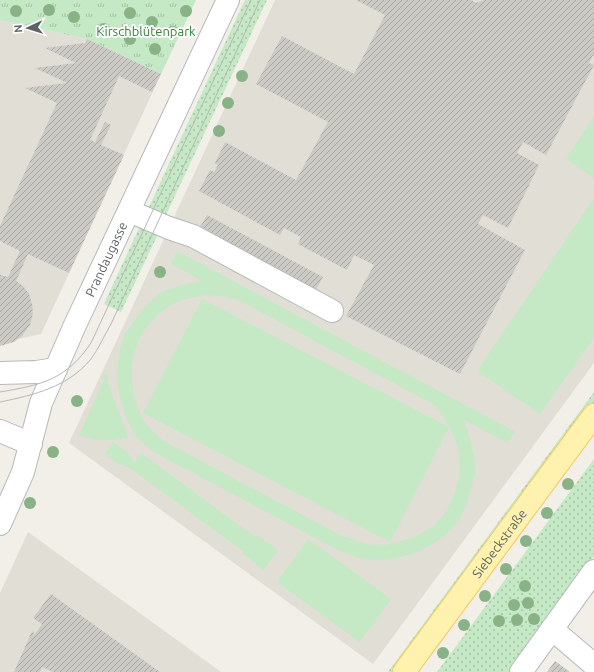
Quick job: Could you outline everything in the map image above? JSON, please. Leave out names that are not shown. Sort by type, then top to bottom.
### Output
[{"type":"main road","name":"Siebeckstraße","points":[[404,672],[594,415]]},
{"type":"main road","name":"Siebeckstraße","points":[[419,672],[594,432]]},
{"type":"street","name":"Prandaugasse","points":[[0,524],[23,472],[41,403],[228,0]]},
{"type":"street","points":[[129,211],[169,228],[193,236],[332,311]]},
{"type":"street","points":[[0,373],[36,372],[56,369]]},
{"type":"street","points":[[0,431],[31,444]]},
{"type":"street","points":[[521,672],[594,571]]},
{"type":"street","points":[[552,630],[594,665]]},
{"type":"shaded area","points":[[275,0],[594,0],[594,363],[373,664],[69,443]]},
{"type":"shaded area","points":[[0,20],[87,39],[161,74],[41,334],[0,343]]},
{"type":"shaded area","points":[[28,532],[221,672],[0,672],[0,593]]},
{"type":"green space","name":"Kirschblütenpark","points":[[0,0],[196,0],[161,74],[87,39],[0,20]]},
{"type":"green space","points":[[245,0],[267,0],[166,215],[149,207]]},
{"type":"green space","points":[[594,116],[594,178],[566,159]]},
{"type":"green space","points":[[594,198],[594,338],[540,414],[477,371]]},
{"type":"green space","points":[[140,226],[158,234],[121,312],[104,304]]},
{"type":"green space","points":[[177,251],[515,432],[508,443],[464,420],[473,452],[475,473],[469,497],[461,516],[447,534],[436,542],[412,554],[386,559],[372,560],[359,558],[334,548],[154,452],[143,443],[134,433],[128,422],[120,398],[117,373],[120,348],[125,334],[139,314],[157,296],[167,290],[179,286],[202,281],[171,264]],"holes":[[[205,295],[222,296],[238,300],[435,405],[447,422],[453,434],[458,447],[460,465],[459,477],[452,500],[447,510],[432,527],[417,536],[387,545],[372,545],[351,539],[340,535],[162,440],[147,425],[137,406],[132,385],[133,363],[140,337],[157,316],[174,303]]]},
{"type":"green space","points":[[202,299],[449,427],[390,542],[143,413]]},
{"type":"green space","points":[[104,375],[109,377],[107,381],[128,437],[116,440],[104,440],[91,439],[79,435],[104,380]]},
{"type":"green space","points":[[594,392],[594,405],[396,672],[388,672]]},
{"type":"green space","points":[[113,442],[127,452],[134,463],[141,453],[255,537],[257,535],[278,550],[264,570],[243,554],[244,552],[130,468],[119,464],[105,454]]},
{"type":"green space","points":[[594,459],[594,556],[509,672],[437,672]]},
{"type":"green space","points":[[308,539],[391,599],[360,642],[277,582]]},
{"type":"building","points":[[356,0],[471,0],[476,3],[484,0],[594,0],[594,54],[589,63],[594,65],[546,155],[523,142],[517,153],[539,165],[508,228],[483,215],[478,224],[525,250],[460,374],[346,316],[374,265],[354,255],[347,270],[298,244],[301,237],[284,228],[280,235],[199,191],[210,170],[214,172],[218,165],[215,163],[225,142],[296,180],[328,122],[256,84],[282,36],[354,74],[385,15]]},
{"type":"building","points":[[87,39],[161,74],[152,92],[119,76],[90,140],[95,142],[105,122],[111,125],[101,145],[124,155],[69,273],[28,254],[16,281],[23,286],[29,294],[33,313],[30,325],[22,336],[14,342],[0,346],[0,275],[8,277],[20,251],[0,241],[0,226],[57,103],[25,88],[67,83],[35,68],[76,63],[45,48],[85,43]]},
{"type":"building","points":[[207,215],[323,277],[313,295],[197,232]]},
{"type":"building","points":[[51,594],[160,672],[53,672],[42,667],[40,672],[14,672],[32,631],[35,634],[42,624],[33,618]]},
{"type":"building","points":[[555,661],[570,672],[547,672]]},
{"type":"tram line","points":[[0,392],[28,387],[52,379],[72,365],[91,343],[251,0]]},
{"type":"tram line","points":[[0,402],[38,393],[61,383],[82,369],[94,355],[111,324],[260,0]]}]
